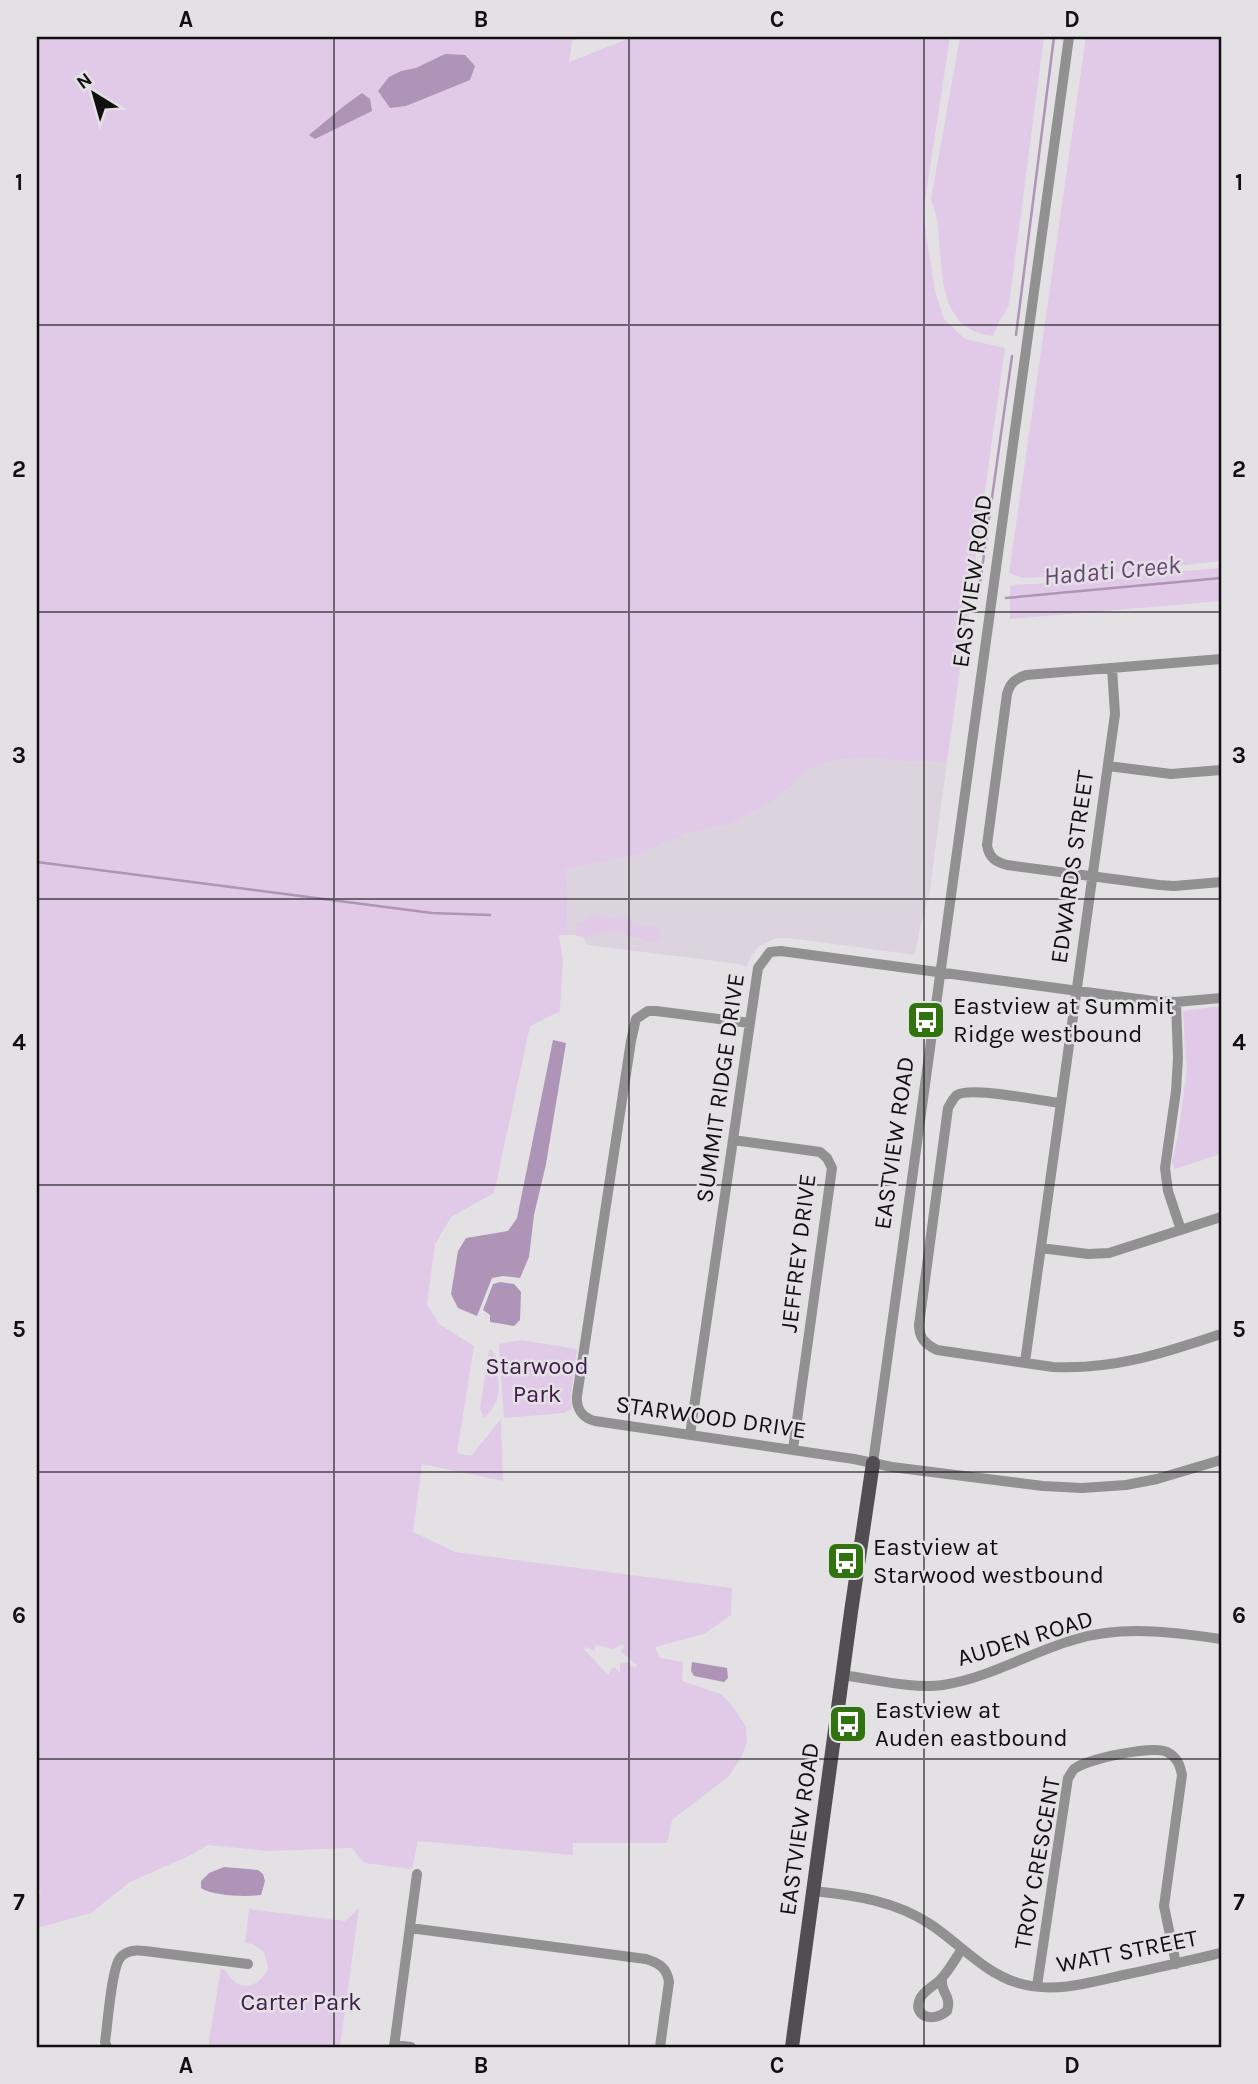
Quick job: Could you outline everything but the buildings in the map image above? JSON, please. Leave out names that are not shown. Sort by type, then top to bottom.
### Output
[{"type":"main road","name":"EASTVIEW ROAD","points":[[792,2047],[873,1463]]},
{"type":"street","name":"EASTVIEW ROAD","points":[[873,1463],[1069,37]]},
{"type":"street","points":[[1221,659],[1026,675],[1010,684],[987,845],[991,858],[1007,865],[1167,886],[1221,882]]},
{"type":"street","name":"EDWARDS STREET","points":[[1025,1362],[1115,714],[1112,668]]},
{"type":"street","points":[[1108,766],[1171,775],[1221,770]]},
{"type":"street","name":"SUMMIT RIDGE DRIVE","points":[[690,1435],[758,968],[770,952],[775,950],[1176,1002],[1221,998]]},
{"type":"street","points":[[1176,1002],[1176,1091],[1165,1168],[1168,1191],[1181,1230]]},
{"type":"street","name":"STARWOOD DRIVE","points":[[750,1023],[656,1011],[648,1011],[636,1019],[584,1346],[577,1402],[584,1416],[595,1421],[1044,1486],[1111,1487],[1143,1482],[1221,1460]]},
{"type":"street","points":[[1060,1103],[965,1092],[952,1100],[919,1333],[927,1345],[937,1350],[1070,1368],[1120,1364],[1221,1334]]},
{"type":"street","name":"JEFFREY DRIVE","points":[[733,1140],[820,1152],[832,1168],[793,1450]]},
{"type":"street","points":[[1041,1248],[1088,1254],[1109,1253],[1221,1217]]},
{"type":"street","name":"AUDEN ROAD","points":[[842,1675],[908,1685],[942,1685],[997,1670],[1074,1639],[1124,1631],[1175,1633],[1221,1639]]},
{"type":"street","name":"TROY CRESCENT","points":[[1037,1986],[1068,1778],[1083,1764],[1138,1751],[1155,1749],[1168,1752],[1177,1759],[1181,1767],[1164,1906],[1175,1964]]},
{"type":"street","points":[[411,2047],[394,2046],[417,1874]]},
{"type":"street","name":"WATT STREET","points":[[813,1891],[870,1899],[899,1908],[929,1923],[997,1974],[1018,1983],[1037,1986],[1067,1988],[1221,1953]]},
{"type":"street","points":[[410,1928],[657,1962],[667,1974],[669,1982],[660,2047]]},
{"type":"street","points":[[942,1979],[962,1949]]},
{"type":"street","points":[[107,2047],[105,2042],[116,1964],[126,1952],[145,1951],[248,1964]]},
{"type":"shaded area","points":[[445,54],[465,55],[475,66],[470,80],[406,106],[390,108],[378,91],[389,77]]},
{"type":"shaded area","points":[[362,93],[370,99],[372,111],[315,139],[309,135],[344,106]]},
{"type":"shaded area","points":[[870,757],[947,762],[929,896],[915,955],[777,938],[759,946],[746,967],[740,964],[587,945],[583,936],[568,935],[565,870],[636,855],[688,833],[731,824],[775,800],[812,768],[834,760]]},
{"type":"shaded area","points":[[553,1040],[566,1043],[546,1164],[534,1215],[529,1257],[520,1278],[492,1278],[477,1316],[458,1308],[451,1294],[458,1251],[466,1238],[508,1231],[517,1218]]},
{"type":"shaded area","points":[[493,1284],[514,1284],[521,1292],[520,1320],[514,1326],[490,1322],[490,1315],[483,1310]]},
{"type":"shaded area","points":[[692,1662],[727,1668],[728,1678],[724,1682],[694,1676],[691,1671]]},
{"type":"shaded area","points":[[224,1867],[258,1870],[265,1881],[261,1895],[221,1894],[201,1888],[201,1881],[209,1873]]},
{"type":"green space","points":[[37,37],[581,37],[572,41],[569,62],[633,37],[950,37],[923,213],[935,291],[944,319],[965,339],[1005,348],[947,762],[870,757],[834,760],[812,768],[775,800],[731,824],[688,833],[636,855],[565,870],[568,935],[559,935],[563,960],[560,1011],[530,1026],[494,1193],[451,1217],[435,1244],[427,1304],[439,1324],[474,1346],[457,1453],[471,1456],[501,1419],[503,1481],[422,1464],[413,1532],[455,1552],[732,1588],[731,1615],[704,1634],[655,1647],[660,1658],[683,1662],[682,1681],[721,1694],[735,1709],[746,1727],[747,1742],[742,1756],[729,1776],[672,1820],[667,1843],[573,1843],[573,1855],[418,1841],[412,1869],[364,1863],[352,1848],[268,1851],[208,1845],[130,1882],[91,1913],[37,1928],[37,1901],[41,1890],[37,1889]],"holes":[[[623,1644],[621,1652],[638,1666],[634,1667],[627,1662],[620,1664],[620,1673],[614,1667],[608,1675],[584,1649],[586,1647],[595,1651],[595,1645],[613,1649]]]},
{"type":"green space","points":[[960,37],[1044,37],[1009,305],[993,336],[974,331],[960,321],[951,308],[945,292],[937,220],[931,199]]},
{"type":"green space","points":[[1086,37],[1221,37],[1221,561],[1111,573],[1023,578],[1009,573]]},
{"type":"green space","points":[[1221,568],[1221,601],[1010,619],[1010,585],[1111,580]]},
{"type":"green space","points":[[592,914],[612,919],[624,916],[634,925],[656,927],[660,930],[660,940],[646,942],[640,937],[632,937],[618,931],[604,932],[592,937],[576,936],[576,924],[586,921]]},
{"type":"green space","points":[[1221,1006],[1221,1154],[1175,1169],[1172,1162],[1187,1069],[1183,1011]]},
{"type":"green space","name":"Starwood Park","points":[[521,1340],[577,1349],[572,1409],[564,1413],[504,1418],[499,1344]]},
{"type":"green space","points":[[489,1350],[492,1350],[496,1357],[499,1392],[494,1406],[484,1419],[480,1409]]},
{"type":"green space","name":"Carter Park","points":[[359,1908],[340,2047],[208,2047],[221,1968],[238,1984],[248,1986],[262,1978],[268,1968],[264,1952],[253,1944],[245,1943],[249,1909],[345,1921]]},
{"type":"waterway","points":[[1016,335],[1054,37]]},
{"type":"waterway","points":[[978,597],[1012,356]]},
{"type":"waterway","name":"Hadati Creek","points":[[1006,598],[1221,578]]},
{"type":"waterway","points":[[37,862],[432,913],[490,915]]},
{"type":"place","name":"Eastview at Summit Ridge westbound","points":[[926,1020]]},
{"type":"place","name":"Eastview at Starwood westbound","points":[[846,1561]]},
{"type":"place","name":"Eastview at Auden eastbound","points":[[848,1724]]}]
